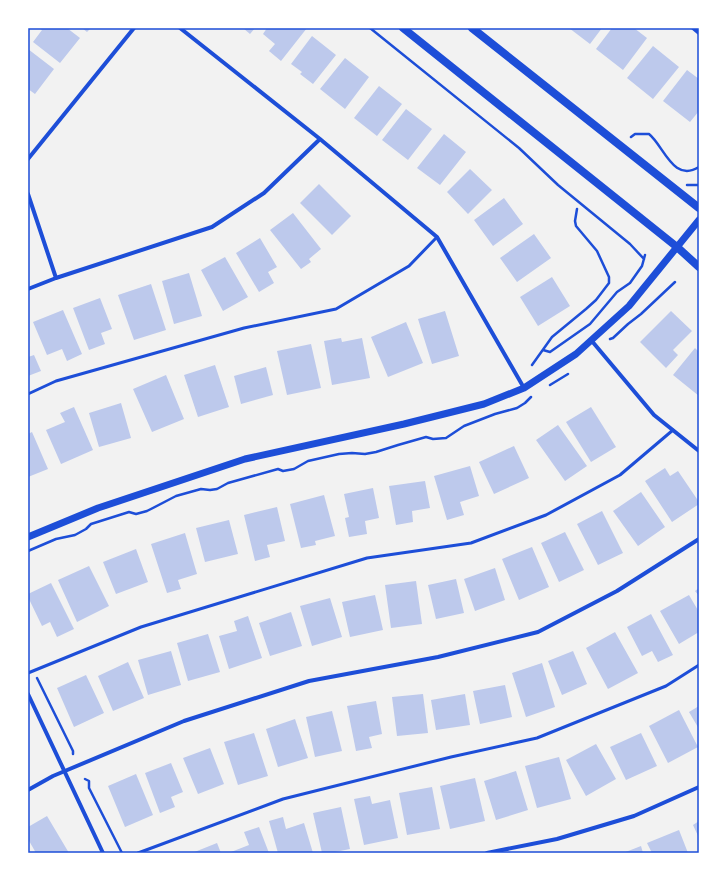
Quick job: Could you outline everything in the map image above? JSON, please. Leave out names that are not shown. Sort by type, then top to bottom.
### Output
[{"type":"main road","points":[[403,28],[677,247],[699,268]]},
{"type":"main road","points":[[472,28],[699,208]]},
{"type":"street","points":[[28,159],[134,28]]},
{"type":"street","points":[[180,28],[320,139],[437,237],[524,388]]},
{"type":"street","points":[[693,28],[699,33]]},
{"type":"street","points":[[28,289],[56,278],[212,227],[264,193],[320,139]]},
{"type":"street","points":[[28,194],[56,278]]},
{"type":"street","points":[[28,537],[98,508],[245,459],[418,421],[484,404],[524,388],[576,354],[629,306],[699,220]]},
{"type":"street","points":[[591,340],[654,415],[699,451]]},
{"type":"street","points":[[28,790],[64,771],[184,721],[309,681],[438,656],[538,632],[617,591],[699,539]]},
{"type":"street","points":[[28,694],[103,853]]},
{"type":"street","points":[[487,853],[557,839],[634,816],[699,787]]},
{"type":"lane","points":[[28,394],[56,381],[244,328],[336,309],[409,266],[437,237]]},
{"type":"lane","points":[[28,673],[141,626],[360,560],[470,543],[539,517],[620,475],[673,430]]},
{"type":"lane","points":[[138,853],[283,799],[451,757],[537,738],[666,686],[699,665]]},
{"type":"path","points":[[370,28],[519,148],[558,185],[630,244],[644,259]]},
{"type":"path","points":[[631,137],[635,134],[649,134],[658,143],[666,158],[678,168],[686,171],[699,167]]},
{"type":"path","points":[[532,365],[552,337],[596,300],[608,283],[609,277],[599,255],[576,226],[575,221],[577,209]]},
{"type":"path","points":[[543,350],[550,352],[590,324],[617,292],[630,283],[642,266],[645,256]]},
{"type":"path","points":[[608,339],[613,338],[675,282]]},
{"type":"path","points":[[544,389],[570,373]]},
{"type":"path","points":[[28,551],[56,539],[75,535],[86,529],[91,524],[129,512],[136,514],[147,511],[176,496],[201,489],[217,489],[247,476],[278,469],[283,471],[294,469],[308,461],[331,456],[352,453],[371,453],[426,437],[432,439],[446,438],[464,426],[495,414],[517,408],[526,403],[532,396]]},
{"type":"path","points":[[34,670],[73,751],[73,754]]},
{"type":"path","points":[[85,779],[89,781],[89,788],[122,853]]},
{"type":"building","points":[[39,28],[67,28],[80,38],[60,63],[33,42],[42,30]]},
{"type":"building","points":[[82,28],[91,28],[87,32]]},
{"type":"building","points":[[243,28],[255,28],[250,34]]},
{"type":"building","points":[[267,28],[307,28],[281,61],[269,51],[275,44],[263,34]]},
{"type":"building","points":[[569,28],[602,28],[590,44]]},
{"type":"building","points":[[612,28],[634,28],[647,38],[623,70],[596,49]]},
{"type":"building","points":[[312,36],[336,55],[313,84],[300,74],[302,72],[291,64]]},
{"type":"building","points":[[653,46],[679,67],[653,99],[627,78]]},
{"type":"building","points":[[28,49],[54,69],[35,94],[28,89]]},
{"type":"building","points":[[345,58],[369,77],[345,109],[320,89]]},
{"type":"building","points":[[687,70],[699,79],[699,111],[690,122],[663,101]]},
{"type":"building","points":[[379,86],[402,104],[377,136],[354,118]]},
{"type":"building","points":[[406,109],[432,129],[408,160],[382,140]]},
{"type":"building","points":[[444,134],[466,152],[440,185],[417,168]]},
{"type":"building","points":[[470,169],[492,190],[468,214],[447,192]]},
{"type":"building","points":[[319,184],[351,216],[332,235],[300,203]]},
{"type":"building","points":[[504,198],[523,224],[493,246],[474,220]]},
{"type":"building","points":[[293,213],[321,249],[309,259],[311,262],[301,269],[270,230]]},
{"type":"building","points":[[534,234],[551,258],[517,282],[500,258]]},
{"type":"building","points":[[260,238],[277,267],[268,272],[274,283],[259,292],[236,253]]},
{"type":"building","points":[[225,257],[248,297],[223,311],[201,270]]},
{"type":"building","points":[[189,273],[202,316],[174,324],[162,281]]},
{"type":"building","points":[[552,277],[570,306],[538,326],[520,297]]},
{"type":"building","points":[[151,284],[166,330],[134,340],[118,295]]},
{"type":"building","points":[[100,298],[112,329],[101,333],[105,344],[89,350],[73,308]]},
{"type":"building","points":[[63,310],[82,354],[67,361],[62,349],[47,355],[33,322]]},
{"type":"building","points":[[445,311],[459,356],[432,364],[418,319]]},
{"type":"building","points":[[671,311],[692,331],[673,350],[678,355],[666,368],[640,342]]},
{"type":"building","points":[[406,322],[423,363],[388,377],[371,337]]},
{"type":"building","points":[[341,338],[342,342],[362,338],[370,378],[332,385],[324,341]]},
{"type":"building","points":[[311,344],[321,388],[287,395],[277,351]]},
{"type":"building","points":[[695,348],[699,352],[699,396],[673,375]]},
{"type":"building","points":[[34,355],[41,371],[28,376],[28,357]]},
{"type":"building","points":[[215,365],[229,407],[198,417],[184,375]]},
{"type":"building","points":[[266,367],[273,395],[241,404],[234,376]]},
{"type":"building","points":[[166,375],[184,419],[152,432],[133,389]]},
{"type":"building","points":[[121,403],[131,438],[99,447],[89,413]]},
{"type":"building","points":[[74,407],[93,450],[61,464],[46,430],[65,422],[60,413]]},
{"type":"building","points":[[591,407],[616,447],[591,462],[566,422]]},
{"type":"building","points":[[558,425],[587,466],[565,481],[536,440]]},
{"type":"building","points":[[32,432],[48,469],[28,477],[28,434]]},
{"type":"building","points":[[514,446],[529,478],[494,494],[479,462]]},
{"type":"building","points":[[470,466],[479,496],[460,502],[464,515],[447,520],[434,476]]},
{"type":"building","points":[[665,468],[670,476],[678,471],[699,502],[699,504],[672,522],[645,481]]},
{"type":"building","points":[[425,481],[430,508],[412,511],[413,522],[396,525],[389,486]]},
{"type":"building","points":[[373,488],[379,518],[365,521],[367,534],[349,537],[345,518],[349,517],[344,494]]},
{"type":"building","points":[[641,492],[665,527],[638,546],[613,511]]},
{"type":"building","points":[[324,495],[335,536],[315,541],[316,545],[301,548],[290,504]]},
{"type":"building","points":[[277,507],[285,541],[267,545],[270,557],[255,561],[244,515]]},
{"type":"building","points":[[602,511],[623,553],[598,565],[577,524]]},
{"type":"building","points":[[229,520],[238,554],[205,562],[196,528]]},
{"type":"building","points":[[565,532],[584,570],[559,582],[541,543]]},
{"type":"building","points":[[185,533],[197,574],[178,580],[181,589],[167,593],[151,544]]},
{"type":"building","points":[[532,547],[549,587],[519,600],[502,559]]},
{"type":"building","points":[[136,549],[148,582],[116,594],[103,562]]},
{"type":"building","points":[[89,566],[109,606],[77,622],[58,580]]},
{"type":"building","points":[[495,568],[505,600],[475,611],[464,579]]},
{"type":"building","points":[[456,579],[464,613],[436,619],[428,585]]},
{"type":"building","points":[[416,581],[422,624],[391,628],[385,585]]},
{"type":"building","points":[[51,583],[74,629],[57,637],[50,622],[42,626],[28,597],[28,594]]},
{"type":"building","points":[[699,588],[699,596],[695,591]]},
{"type":"building","points":[[375,595],[383,630],[350,637],[342,602]]},
{"type":"building","points":[[689,595],[699,612],[699,632],[679,644],[660,611]]},
{"type":"building","points":[[330,598],[342,637],[312,646],[300,606]]},
{"type":"building","points":[[291,612],[302,646],[270,656],[259,623]]},
{"type":"building","points":[[651,614],[673,655],[658,662],[652,651],[642,656],[627,627]]},
{"type":"building","points":[[248,616],[262,658],[229,669],[219,636],[237,631],[234,621]]},
{"type":"building","points":[[615,632],[638,673],[608,689],[586,648]]},
{"type":"building","points":[[208,634],[220,672],[188,681],[177,643]]},
{"type":"building","points":[[171,651],[181,685],[148,695],[138,660]]},
{"type":"building","points":[[573,651],[587,684],[562,695],[548,661]]},
{"type":"building","points":[[128,662],[144,698],[113,711],[98,676]]},
{"type":"building","points":[[542,663],[555,707],[526,717],[512,673]]},
{"type":"building","points":[[86,675],[104,713],[74,727],[57,688]]},
{"type":"building","points":[[505,685],[512,717],[480,724],[473,691]]},
{"type":"building","points":[[423,694],[428,733],[397,736],[392,697]]},
{"type":"building","points":[[465,694],[470,725],[436,730],[431,700]]},
{"type":"building","points":[[376,701],[382,734],[369,737],[372,748],[356,751],[347,706]]},
{"type":"building","points":[[699,706],[699,729],[689,712]]},
{"type":"building","points":[[679,710],[698,747],[668,763],[649,726]]},
{"type":"building","points":[[332,711],[342,751],[315,757],[306,717]]},
{"type":"building","points":[[295,719],[308,758],[278,767],[266,729]]},
{"type":"building","points":[[254,733],[268,776],[238,785],[224,742]]},
{"type":"building","points":[[641,733],[657,766],[626,780],[610,747]]},
{"type":"building","points":[[596,744],[616,779],[586,796],[566,760]]},
{"type":"building","points":[[210,748],[224,784],[198,794],[183,758]]},
{"type":"building","points":[[559,757],[571,799],[537,808],[525,766]]},
{"type":"building","points":[[171,763],[183,792],[171,797],[175,807],[160,813],[145,773]]},
{"type":"building","points":[[516,771],[528,810],[496,820],[484,781]]},
{"type":"building","points":[[136,774],[153,815],[125,827],[108,786]]},
{"type":"building","points":[[475,778],[485,821],[450,829],[440,786]]},
{"type":"building","points":[[432,787],[440,829],[407,835],[399,793]]},
{"type":"building","points":[[370,796],[372,804],[390,800],[398,838],[364,845],[354,799]]},
{"type":"building","points":[[341,807],[350,849],[322,853],[313,813]]},
{"type":"building","points":[[47,816],[69,853],[36,853],[28,839],[28,827]]},
{"type":"building","points":[[283,817],[286,829],[304,823],[313,853],[278,853],[269,821]]},
{"type":"building","points":[[699,821],[699,838],[693,825]]},
{"type":"building","points":[[259,827],[269,853],[231,853],[249,845],[244,832]]},
{"type":"building","points":[[679,830],[688,853],[652,853],[647,843]]},
{"type":"building","points":[[217,843],[221,853],[192,853]]},
{"type":"building","points":[[641,846],[643,853],[623,853]]}]
